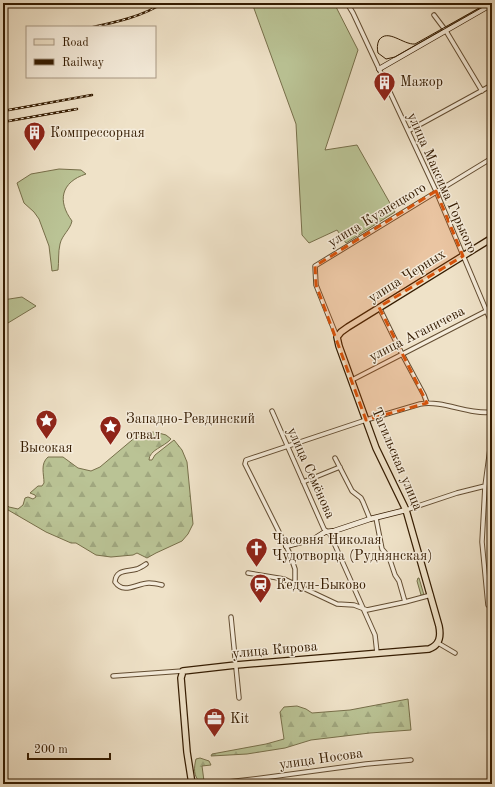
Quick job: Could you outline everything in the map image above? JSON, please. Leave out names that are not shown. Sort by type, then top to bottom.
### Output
[{"type":"main road","name":"улица Черных","points":[[337,337],[342,331],[379,307],[492,238]]},
{"type":"main road","name":"Тагильская улица","points":[[337,337],[382,461],[406,510],[440,631],[438,643]]},
{"type":"main road","name":"улица Кирова","points":[[182,671],[429,649],[438,643]]},
{"type":"main road","points":[[182,671],[181,678],[184,727],[192,784]]},
{"type":"street","name":"улица Максима Горького","points":[[347,3],[354,13],[363,36],[380,69],[436,191],[492,328]]},
{"type":"street","points":[[380,69],[492,4]]},
{"type":"street","points":[[434,15],[446,31],[482,90]]},
{"type":"street","points":[[408,131],[492,85]]},
{"type":"street","name":"улица Кузнецкого","points":[[315,266],[492,158]]},
{"type":"street","name":"Тагильская улица","points":[[315,266],[316,285],[337,337]]},
{"type":"street","points":[[379,307],[427,403]]},
{"type":"street","name":"улица Аганичева","points":[[352,380],[492,308]]},
{"type":"street","points":[[295,584],[295,569],[286,546],[245,462],[248,458],[404,408],[427,403],[480,412],[492,412]]},
{"type":"street","name":"улица Семёнова","points":[[272,411],[324,529],[328,532],[375,635],[377,653]]},
{"type":"street","points":[[488,605],[482,542],[485,486],[492,434]]},
{"type":"street","points":[[335,458],[352,491],[361,498],[373,519],[382,549],[389,557],[395,575],[399,581],[405,602]]},
{"type":"street","points":[[303,482],[340,467]]},
{"type":"street","points":[[286,546],[314,539],[325,532],[334,531],[457,493],[485,486]]},
{"type":"street","points":[[146,564],[139,569],[120,572],[116,577],[115,582],[126,588],[149,583],[162,585]]},
{"type":"street","points":[[248,573],[284,579],[337,604],[354,605],[369,610],[431,595]]},
{"type":"street","points":[[231,617],[239,698]]},
{"type":"street","points":[[438,643],[455,653]]},
{"type":"street","name":"улица Кирова","points":[[112,676],[182,671]]},
{"type":"street","name":"улица Носова","points":[[210,784],[366,764],[411,760]]},
{"type":"street","points":[[262,778],[263,784]]},
{"type":"highlighted area","points":[[436,191],[463,256],[379,307],[427,403],[366,420],[316,285],[315,266]]},
{"type":"green space","points":[[252,3],[334,3],[358,50],[325,150],[357,145],[395,212],[346,243],[337,230],[309,243],[302,235],[296,124]]},
{"type":"green space","points":[[59,169],[81,170],[86,174],[71,182],[64,193],[64,206],[72,221],[60,244],[58,270],[52,271],[49,246],[39,219],[24,203],[17,183],[31,174]]},
{"type":"green space","points":[[22,297],[36,306],[3,326],[3,300]]},
{"type":"green space","points":[[155,432],[166,435],[171,439],[154,451],[149,460],[152,460],[155,455],[174,440],[182,450],[187,462],[193,524],[188,534],[182,541],[147,558],[137,553],[133,555],[111,557],[96,555],[76,543],[71,543],[46,532],[3,507],[3,502],[9,507],[18,509],[23,505],[25,498],[28,497],[33,499],[36,497],[30,493],[38,486],[42,486],[44,483],[43,466],[48,457],[63,457],[78,468],[91,471],[100,467],[138,435]]},
{"type":"green space","points":[[418,578],[424,595],[421,595],[417,581]]},
{"type":"green space","points":[[408,699],[411,730],[311,740],[285,748],[247,754],[211,756],[212,754],[266,744],[284,739],[280,712],[284,707],[297,706],[312,713],[350,710]]},
{"type":"green space","points":[[200,758],[209,761],[211,765],[202,766],[204,781],[200,782],[196,777],[195,768],[196,759]]},
{"type":"tram line","points":[[488,3],[415,44],[410,44],[391,36],[383,37],[378,43],[378,53],[386,59],[395,57],[490,3]]},
{"type":"railway","points":[[3,6],[23,3]]},
{"type":"railway","points":[[98,26],[120,21],[147,12],[163,3]]},
{"type":"railway","points":[[3,111],[92,95]]},
{"type":"railway","points":[[3,122],[77,109]]},
{"type":"place","name":"Мажор","points":[[384,102]]},
{"type":"place","name":"Компрессорная","points":[[34,152]]},
{"type":"place","name":"Высокая","points":[[46,440]]},
{"type":"place","name":"Западно-Ревдинский отвал","points":[[111,446]]},
{"type":"place","name":"Часовня Николая Чудотворца (Руднянская)","points":[[257,568]]},
{"type":"place","name":"Кедун-Быково","points":[[261,604]]},
{"type":"place","name":"Kit","points":[[214,738]]}]
